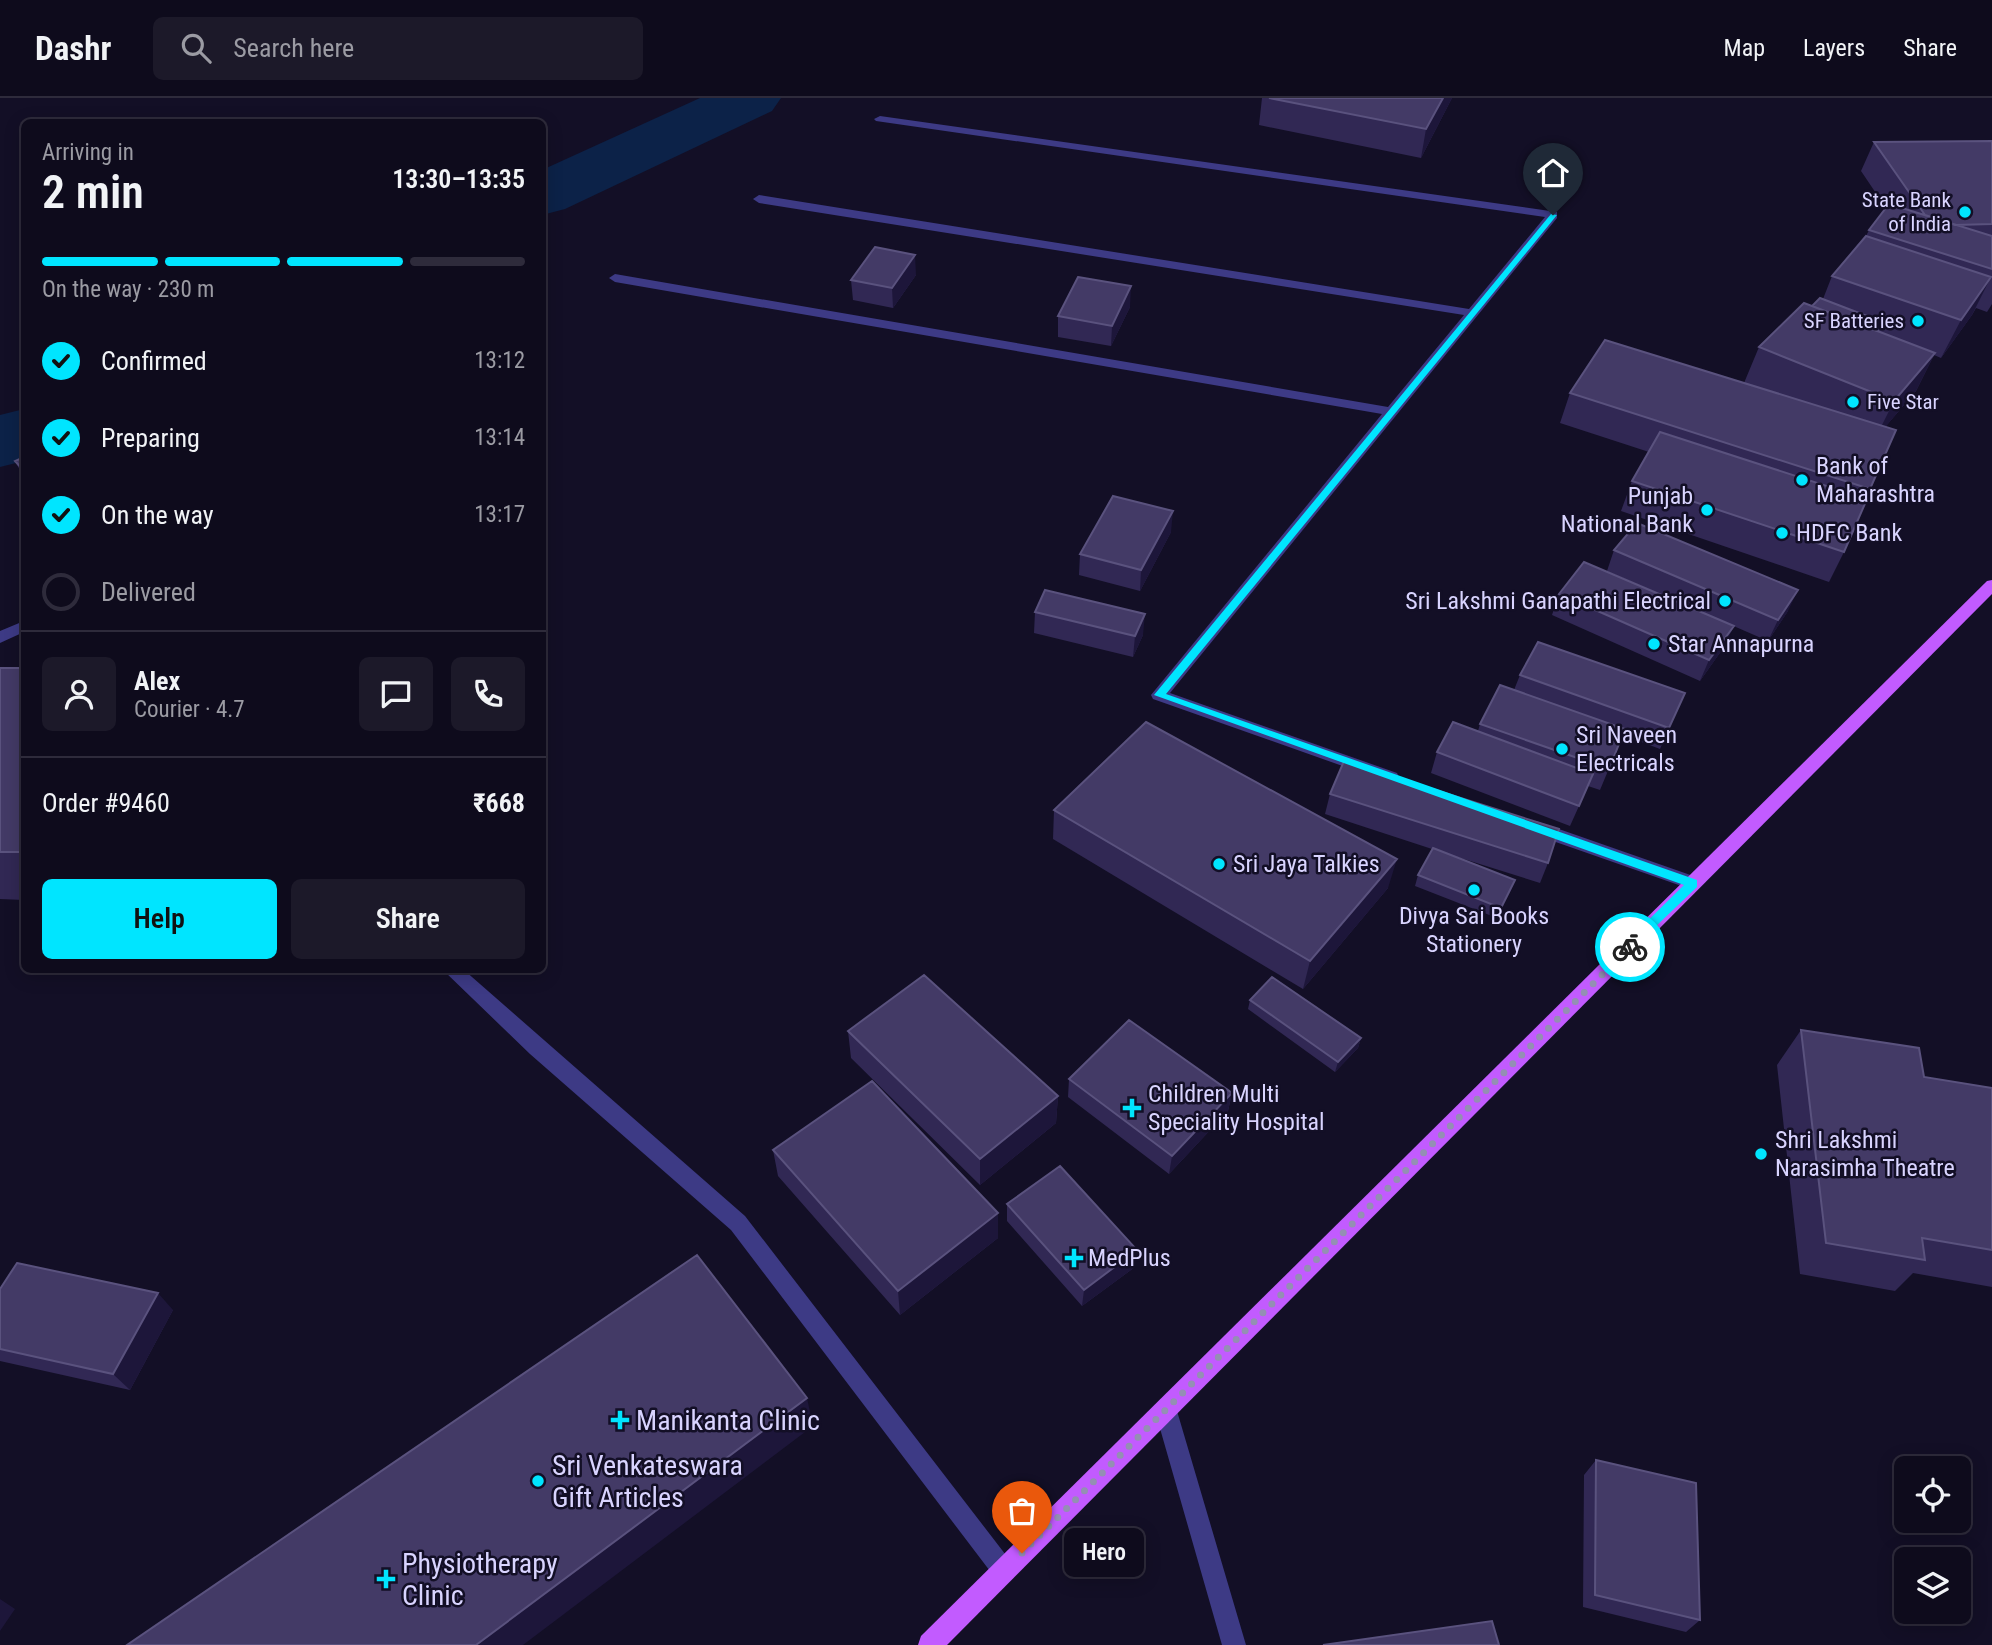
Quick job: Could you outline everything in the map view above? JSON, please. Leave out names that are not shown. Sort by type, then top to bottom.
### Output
[{"type":"main road","points":[[930,1645],[1992,585]]},
{"type":"street","points":[[880,119],[1553,215],[1159,695],[1406,782]]},
{"type":"street","points":[[759,199],[1473,313]]},
{"type":"street","points":[[615,278],[1392,412]]},
{"type":"street","points":[[0,638],[21,628]]},
{"type":"street","points":[[1524,824],[1693,883]]},
{"type":"street","points":[[455,973],[738,1223],[1003,1571]]},
{"type":"street","points":[[1166,1411],[1234,1645]]},
{"type":"building","points":[[1269,98],[1443,98],[1426,129]]},
{"type":"building","points":[[1992,141],[1992,224],[1955,225],[1925,215],[1874,142]]},
{"type":"building","points":[[1889,204],[1992,236],[1992,269],[1869,230]]},
{"type":"building","points":[[1866,236],[1991,277],[1961,320],[1832,276]]},
{"type":"building","points":[[875,247],[915,255],[892,288],[851,280]]},
{"type":"building","points":[[1078,277],[1131,286],[1112,326],[1058,316]]},
{"type":"building","points":[[1820,298],[1885,323],[1877,331],[1812,306]]},
{"type":"building","points":[[1804,303],[1935,353],[1894,401],[1759,347]]},
{"type":"building","points":[[1605,340],[1896,430],[1870,489],[1570,393]]},
{"type":"building","points":[[1660,432],[1867,499],[1844,552],[1632,481]]},
{"type":"building","points":[[1113,496],[1173,511],[1141,570],[1080,554]]},
{"type":"building","points":[[1637,523],[1798,590],[1778,620],[1614,550]]},
{"type":"building","points":[[1584,562],[1734,626],[1709,660],[1559,594]]},
{"type":"building","points":[[1045,590],[1145,614],[1135,636],[1035,612]]},
{"type":"building","points":[[1538,642],[1685,693],[1669,728],[1520,675]]},
{"type":"building","points":[[0,668],[21,668],[21,852],[0,852]]},
{"type":"building","points":[[1500,685],[1625,729],[1609,769],[1480,724]]},
{"type":"building","name":"Sri Jaya Talkies","points":[[1146,722],[1397,859],[1310,961],[1054,810]]},
{"type":"building","points":[[1453,722],[1593,774],[1579,806],[1437,752]]},
{"type":"building","points":[[1344,761],[1559,829],[1548,863],[1330,794]]},
{"type":"building","points":[[1433,848],[1515,880],[1501,908],[1418,875]]},
{"type":"building","points":[[924,975],[1058,1096],[980,1159],[848,1031]]},
{"type":"building","points":[[1272,977],[1361,1038],[1338,1062],[1250,1000]]},
{"type":"building","points":[[1129,1020],[1232,1093],[1172,1156],[1069,1079]]},
{"type":"building","points":[[1801,1030],[1919,1048],[1924,1077],[1992,1088],[1992,1250],[1922,1238],[1925,1260],[1826,1243]]},
{"type":"building","points":[[872,1081],[998,1213],[898,1291],[773,1150]]},
{"type":"building","points":[[1060,1166],[1137,1250],[1084,1290],[1007,1204]]},
{"type":"building","points":[[697,1255],[807,1398],[476,1645],[127,1645]]},
{"type":"building","points":[[17,1263],[158,1293],[113,1374],[0,1349],[0,1289]]},
{"type":"building","points":[[1596,1460],[1696,1483],[1700,1620],[1595,1595]]},
{"type":"building","points":[[1492,1621],[1499,1645],[1323,1645]]},
{"type":"waterway","points":[[546,193],[750,98]]},
{"type":"waterway","points":[[0,443],[21,434]]},
{"type":"way so far","points":[[1022,1553],[1630,947]]},
{"type":"place","name":"State Bank of India","points":[[1965,212]]},
{"type":"place","name":"SF Batteries","points":[[1918,321]]},
{"type":"place","name":"Five Star","points":[[1853,402]]},
{"type":"place","name":"Bank of Maharashtra","points":[[1802,480]]},
{"type":"place","name":"Punjab National Bank","points":[[1707,510]]},
{"type":"place","name":"HDFC Bank","points":[[1782,533]]},
{"type":"place","name":"Sri Lakshmi Ganapathi Electrical","points":[[1725,601]]},
{"type":"place","name":"Star Annapurna","points":[[1654,644]]},
{"type":"place","name":"Sri Naveen Electricals","points":[[1562,749]]},
{"type":"place","name":"Sri Jaya Talkies","points":[[1219,864]]},
{"type":"place","name":"Divya Sai Books Stationery","points":[[1474,890]]},
{"type":"place","name":"Children Multi Speciality Hospital","points":[[1132,1108]]},
{"type":"place","name":"Shri Lakshmi Narasimha Theatre","points":[[1761,1154]]},
{"type":"place","name":"MedPlus","points":[[1074,1258]]},
{"type":"place","name":"Manikanta Clinic","points":[[620,1420]]},
{"type":"place","name":"Sri Venkateswara Gift Articles","points":[[538,1481]]},
{"type":"place","name":"Hero","points":[[1022,1553]]},
{"type":"place","name":"Physiotherapy Clinic","points":[[386,1579]]},
{"type":"route","points":[[1553,215],[1159,695],[1693,883],[1630,947]]}]
